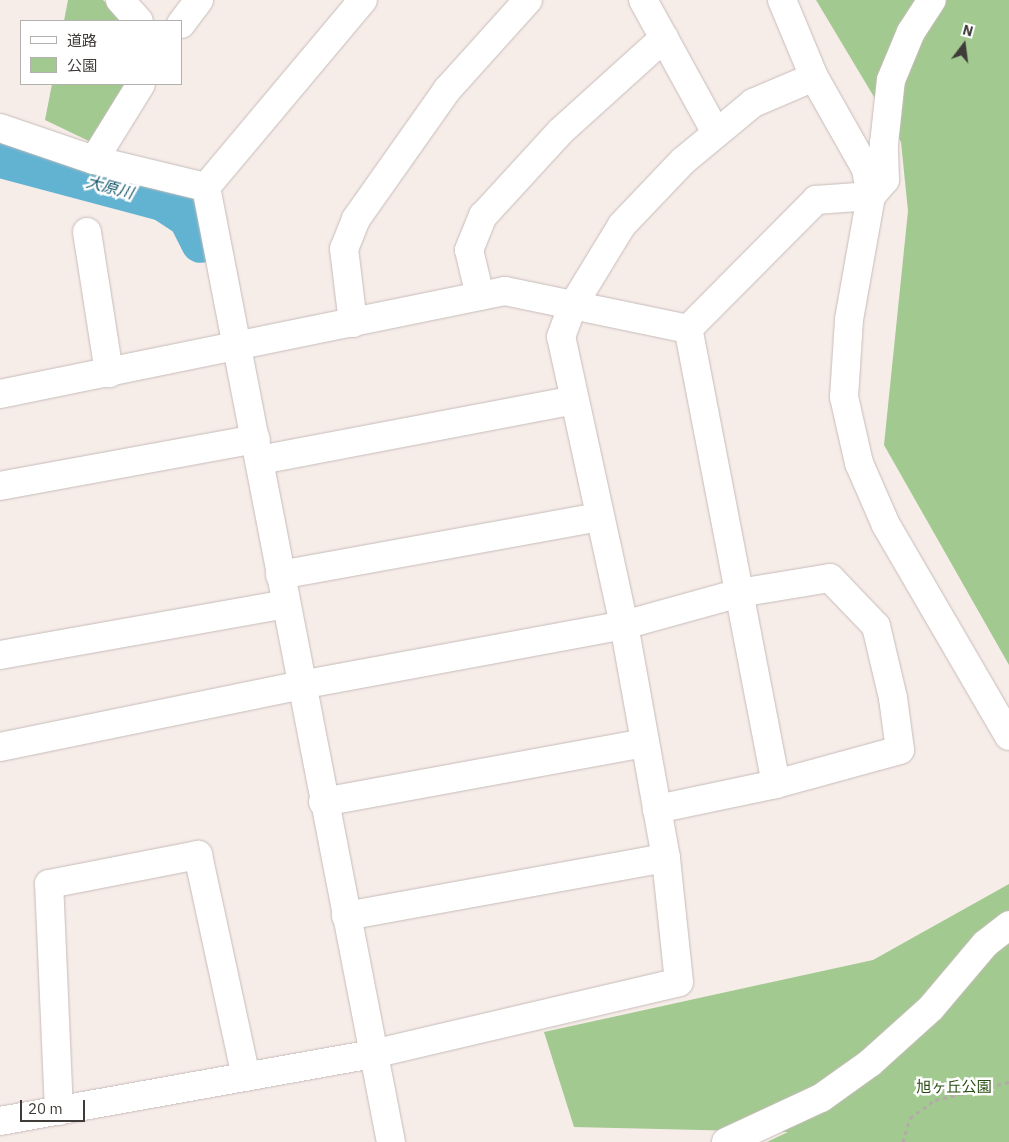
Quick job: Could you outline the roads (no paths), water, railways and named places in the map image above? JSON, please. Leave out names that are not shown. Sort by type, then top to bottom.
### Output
[{"type":"street","points":[[120,0],[139,20]]},
{"type":"street","points":[[182,23],[199,0]]},
{"type":"street","points":[[206,187],[363,0]]},
{"type":"street","points":[[642,0],[716,133]]},
{"type":"street","points":[[782,0],[814,77],[866,169],[871,196],[849,320],[844,397],[859,463],[886,525],[1009,736]]},
{"type":"street","points":[[688,329],[816,200],[871,196],[885,180],[884,144],[891,80],[911,32],[932,0]]},
{"type":"street","points":[[354,323],[344,249],[356,219],[447,90],[515,5]]},
{"type":"street","points":[[480,296],[469,250],[483,216],[561,131],[664,38]]},
{"type":"street","points":[[0,1121],[373,1054],[679,982],[666,858],[624,625],[561,337],[572,307],[622,225],[683,161],[753,103],[814,77]]},
{"type":"street","points":[[94,160],[140,85]]},
{"type":"street","points":[[0,128],[94,160],[206,187]]},
{"type":"street","points":[[206,187],[239,348],[301,685],[392,1142]]},
{"type":"street","points":[[87,232],[109,373]]},
{"type":"street","points":[[0,394],[239,348],[505,291],[572,307],[688,329]]},
{"type":"street","points":[[688,329],[776,784]]},
{"type":"street","points":[[0,486],[258,450],[574,400]]},
{"type":"street","points":[[280,575],[600,517]]},
{"type":"street","points":[[0,747],[301,685],[624,625],[739,593],[830,578],[876,626],[892,698],[900,750],[776,784],[657,809]]},
{"type":"street","points":[[0,655],[286,604]]},
{"type":"street","points":[[324,802],[645,742]]},
{"type":"street","points":[[58,1111],[49,884],[198,855],[246,1077]]},
{"type":"street","points":[[346,916],[666,858]]},
{"type":"street","points":[[726,1142],[821,1098],[870,1063],[932,1008],[985,944],[1009,925]]},
{"type":"waterway","name":"大原川","points":[[0,158],[162,201],[187,217],[200,243]]},
{"type":"park label","name":"旭ヶ丘公園","points":[[954,1087]]}]
